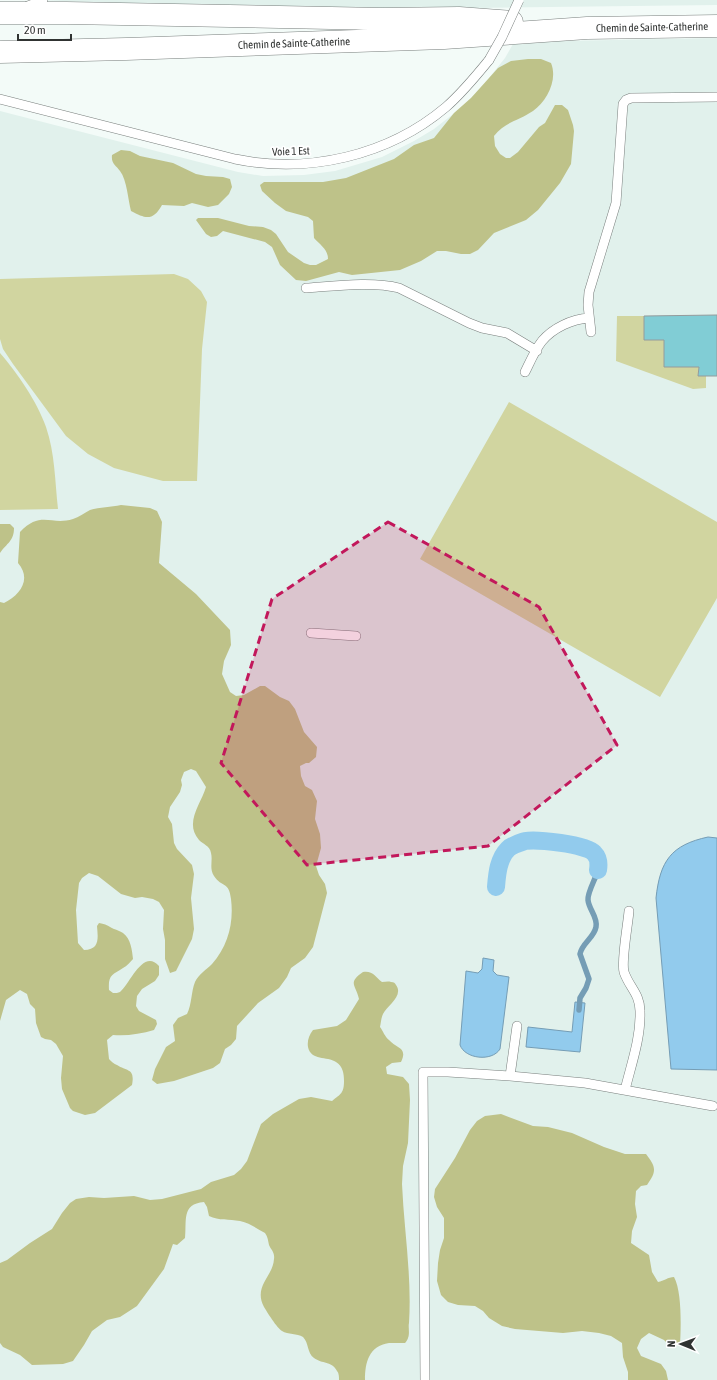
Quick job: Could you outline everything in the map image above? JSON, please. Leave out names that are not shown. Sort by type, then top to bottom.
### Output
[{"type":"main road","name":"Chemin de Sainte-Catherine","points":[[7,13],[382,19],[459,18],[587,28]]},
{"type":"main road","name":"Chemin de Sainte-Catherine","points":[[0,52],[444,38],[587,28],[717,26]]},
{"type":"lane","points":[[7,13],[43,0]]},
{"type":"lane","name":"Voie 1 Est","points":[[0,99],[240,160],[275,164],[336,160],[386,144],[412,131],[445,107],[471,81],[489,60],[505,32],[519,0]]},
{"type":"lane","points":[[590,332],[588,305],[590,292],[616,203],[622,106],[624,101],[631,98],[717,97]]},
{"type":"lane","points":[[306,288],[350,285],[391,286],[399,288],[469,323],[482,328],[507,333],[536,350]]},
{"type":"lane","points":[[525,372],[536,350],[554,331],[577,319],[589,318]]},
{"type":"lane","points":[[311,633],[356,636]]},
{"type":"lane","points":[[625,1090],[634,1055],[640,1012],[636,994],[626,977],[623,967],[630,911]]},
{"type":"lane","points":[[510,1076],[517,1026]]},
{"type":"lane","points":[[425,1380],[423,1072],[448,1072],[565,1080],[713,1106]]},
{"type":"highlighted area","points":[[388,522],[539,607],[617,745],[488,846],[307,865],[221,763],[272,599]]},
{"type":"shaded area","points":[[37,0],[717,0],[717,5],[392,9],[192,6]]},
{"type":"shaded area","points":[[717,38],[717,1380],[0,1380],[0,111],[238,172],[263,176],[304,175],[335,171],[382,157],[434,129],[462,107],[481,88],[505,58],[513,44],[560,41]]},
{"type":"green space","points":[[541,59],[551,63],[553,76],[550,90],[543,102],[533,111],[498,131],[494,136],[495,146],[500,154],[506,158],[510,158],[518,152],[539,127],[545,123],[555,105],[562,105],[568,110],[574,131],[571,164],[560,183],[538,210],[526,220],[494,233],[478,250],[470,254],[437,251],[421,261],[400,270],[352,275],[339,272],[306,281],[296,280],[280,265],[272,247],[265,242],[223,231],[217,236],[211,237],[206,234],[196,220],[198,218],[218,218],[271,230],[276,234],[288,252],[304,263],[316,265],[328,259],[328,256],[327,252],[314,238],[313,221],[308,217],[286,211],[262,191],[260,185],[264,182],[323,182],[346,178],[394,159],[414,145],[434,138],[454,113],[471,98],[498,68],[511,61]]},
{"type":"green space","points":[[121,150],[130,151],[140,156],[173,163],[196,174],[230,179],[232,187],[229,194],[218,205],[208,207],[192,203],[184,206],[162,205],[152,216],[141,216],[131,211],[124,180],[120,171],[112,160],[112,155]]},
{"type":"green space","points":[[174,274],[188,279],[201,291],[207,302],[202,349],[197,481],[163,481],[114,468],[88,454],[66,436],[13,364],[3,349],[0,339],[0,279]]},
{"type":"green space","points":[[617,316],[644,316],[644,340],[664,340],[664,367],[699,367],[698,376],[706,376],[706,388],[693,389],[616,361]]},
{"type":"green space","points":[[0,353],[26,388],[46,427],[53,457],[58,509],[0,510]]},
{"type":"green space","points":[[509,402],[717,522],[717,598],[660,697],[420,559]]},
{"type":"green space","points":[[121,505],[150,508],[157,511],[162,522],[159,563],[196,594],[230,630],[231,645],[224,661],[222,674],[230,692],[236,696],[244,695],[260,686],[265,686],[280,697],[289,701],[295,709],[304,732],[317,747],[316,757],[309,763],[300,766],[301,776],[305,786],[312,790],[317,801],[315,819],[320,834],[321,848],[316,866],[319,875],[325,884],[327,893],[313,947],[305,958],[291,968],[287,977],[279,988],[258,1003],[237,1026],[236,1039],[225,1049],[220,1063],[213,1068],[174,1081],[157,1084],[152,1080],[155,1069],[166,1047],[175,1041],[173,1025],[178,1018],[187,1014],[196,979],[218,957],[226,942],[232,917],[229,890],[214,876],[210,851],[208,847],[199,840],[193,827],[193,820],[206,787],[196,771],[191,769],[184,772],[181,780],[182,785],[180,792],[170,807],[168,817],[172,824],[174,843],[177,849],[192,865],[194,874],[191,898],[194,929],[192,939],[176,971],[170,973],[165,959],[165,940],[163,929],[164,910],[159,902],[153,899],[142,897],[135,898],[121,894],[98,876],[89,873],[82,878],[79,883],[76,910],[78,943],[84,950],[93,948],[98,939],[97,926],[99,923],[126,935],[131,945],[133,959],[110,978],[109,990],[113,993],[120,992],[137,969],[148,961],[159,966],[159,975],[155,981],[142,989],[137,996],[136,1006],[139,1011],[156,1020],[157,1024],[154,1030],[144,1033],[113,1035],[107,1040],[109,1059],[115,1064],[130,1071],[133,1080],[132,1085],[95,1113],[85,1115],[73,1111],[70,1108],[62,1089],[61,1078],[63,1056],[56,1044],[51,1040],[41,1037],[36,1023],[35,1009],[30,1004],[27,994],[20,990],[6,1000],[0,1021],[0,602],[4,603],[15,596],[24,581],[22,569],[18,563],[20,532],[27,525],[40,520],[65,521],[73,519],[90,510]]},
{"type":"green space","points":[[0,524],[10,524],[14,528],[14,532],[11,539],[0,553]]},
{"type":"green space","points":[[363,972],[371,973],[382,982],[394,982],[396,984],[398,993],[394,1001],[383,1014],[380,1027],[385,1036],[401,1049],[403,1054],[401,1062],[392,1063],[386,1067],[387,1074],[403,1077],[409,1084],[410,1100],[408,1143],[403,1166],[402,1184],[409,1271],[410,1306],[409,1334],[405,1343],[389,1343],[382,1345],[373,1351],[367,1361],[365,1380],[339,1380],[339,1375],[335,1368],[330,1364],[314,1358],[303,1337],[284,1332],[280,1329],[264,1307],[261,1300],[262,1287],[273,1265],[274,1257],[265,1233],[244,1222],[217,1219],[209,1216],[204,1202],[197,1203],[188,1210],[185,1238],[177,1245],[173,1244],[164,1269],[137,1306],[120,1317],[107,1320],[92,1331],[73,1361],[63,1364],[32,1365],[20,1355],[3,1347],[0,1343],[0,1263],[7,1260],[52,1229],[70,1203],[76,1199],[89,1197],[104,1198],[134,1196],[150,1200],[162,1199],[201,1189],[211,1182],[234,1175],[241,1169],[247,1161],[261,1124],[273,1114],[299,1099],[311,1097],[332,1101],[340,1095],[343,1091],[344,1085],[342,1068],[332,1060],[320,1058],[312,1054],[308,1047],[308,1040],[313,1030],[337,1026],[346,1020],[359,999],[354,982],[355,979]]},
{"type":"green space","points":[[501,1114],[533,1126],[548,1127],[572,1133],[604,1147],[625,1154],[646,1154],[652,1162],[654,1172],[650,1180],[647,1185],[641,1186],[636,1191],[635,1204],[637,1217],[632,1231],[631,1243],[649,1255],[652,1272],[658,1282],[674,1277],[677,1283],[681,1320],[680,1345],[669,1345],[664,1340],[649,1333],[641,1339],[637,1348],[641,1356],[661,1364],[666,1371],[668,1380],[628,1380],[628,1372],[623,1357],[622,1343],[611,1336],[582,1331],[563,1333],[515,1329],[502,1326],[489,1318],[483,1311],[475,1306],[458,1305],[448,1302],[441,1295],[437,1281],[440,1250],[444,1238],[444,1218],[437,1207],[434,1197],[435,1189],[455,1158],[470,1130],[477,1121],[485,1116]]},
{"type":"water","points":[[708,837],[717,838],[717,1070],[671,1069],[656,898],[658,885],[664,865],[676,850],[695,840]]},
{"type":"water","points":[[483,958],[494,960],[493,971],[497,975],[509,977],[500,1049],[491,1056],[479,1057],[467,1053],[460,1045],[466,971],[478,973],[482,969]]},
{"type":"water","points":[[575,1002],[585,1003],[580,1052],[526,1047],[528,1027],[572,1032]]},
{"type":"building","points":[[717,315],[717,376],[698,376],[699,367],[664,367],[664,340],[644,340],[644,316]]},
{"type":"waterway","points":[[496,887],[502,857],[512,846],[525,841],[561,843],[589,850],[596,856],[598,870]]},
{"type":"waterway","points":[[579,1010],[580,998],[589,979],[580,954],[596,927],[596,920],[589,904],[588,897],[598,870]]}]
